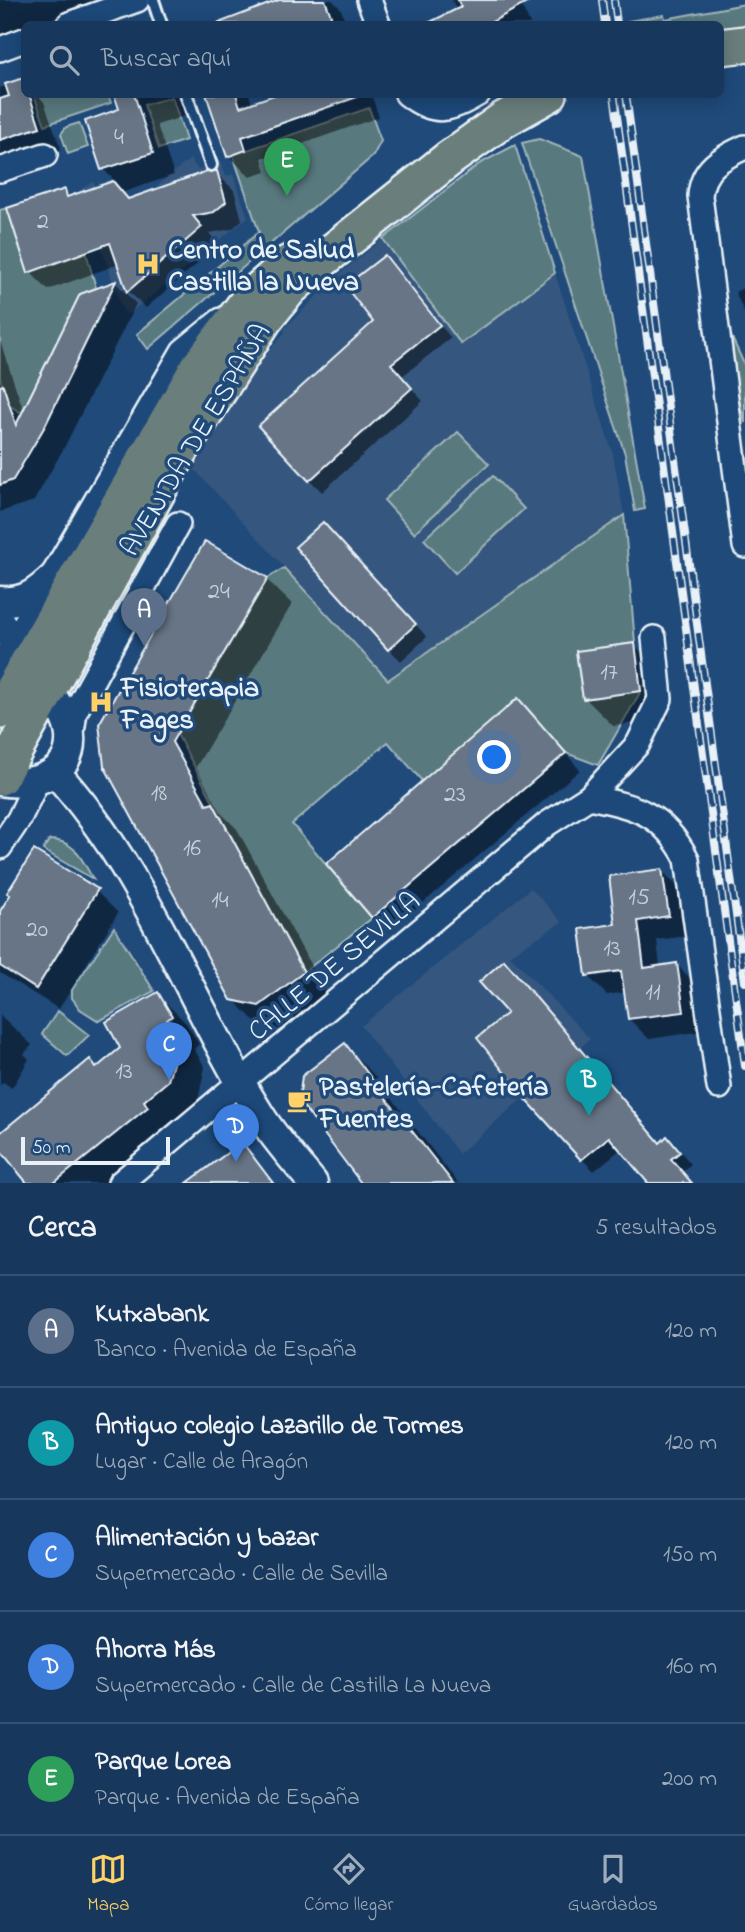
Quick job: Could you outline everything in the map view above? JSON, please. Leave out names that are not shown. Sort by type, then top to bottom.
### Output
[{"type":"main road","points":[[724,47],[745,44]]},
{"type":"main road","points":[[724,68],[745,65]]},
{"type":"main road","name":"AVENIDA DE ESPAÑA","points":[[0,711],[14,661],[199,366],[251,297],[334,225],[503,98]]},
{"type":"main road","name":"AVENIDA DE ESPAÑA","points":[[0,779],[14,661],[177,456],[240,354],[290,288],[450,158],[503,120],[542,98]]},
{"type":"street","points":[[78,21],[138,0]]},
{"type":"street","points":[[369,0],[377,21]]},
{"type":"street","points":[[0,49],[21,41]]},
{"type":"street","points":[[414,98],[436,110],[459,105],[471,98]]},
{"type":"street","points":[[745,147],[711,166],[701,181],[702,209],[745,546]]},
{"type":"street","points":[[0,170],[45,155]]},
{"type":"street","name":"AVENIDA DE ESPAÑA","points":[[14,661],[55,576],[183,351],[251,297]]},
{"type":"street","name":"AVENIDA DE ESPAÑA","points":[[71,739],[75,712],[178,524]]},
{"type":"street","points":[[0,601],[19,601],[35,595],[55,576]]},
{"type":"street","name":"CALLE DE SEVILLA","points":[[120,1183],[547,824],[589,797],[638,744],[660,699],[654,638]]},
{"type":"street","points":[[0,847],[46,777],[65,761],[71,739],[64,715],[14,661]]},
{"type":"street","points":[[46,777],[84,803],[133,878],[261,1117],[313,1183]]},
{"type":"street","name":"AVENIDA DE ESPAÑA","points":[[0,779],[17,785],[46,777]]},
{"type":"street","points":[[589,797],[628,805],[647,814],[674,834],[687,859],[719,1087]]},
{"type":"lane","points":[[153,0],[160,21]]},
{"type":"lane","points":[[187,98],[211,165]]},
{"type":"shaded area","name":"Centro de Salud Castilla la Nueva","points":[[190,159],[198,170],[221,162],[226,176],[233,174],[248,217],[129,314],[123,311],[81,189],[93,182],[97,187],[113,181],[125,195],[125,200],[152,190]]},
{"type":"shaded area","points":[[383,239],[461,344],[555,273],[613,454],[624,515],[388,680],[194,469],[252,372],[285,332],[283,330],[337,276]]},
{"type":"shaded area","points":[[531,888],[562,922],[510,955],[590,1039],[459,1154],[361,1026]]},
{"type":"green space","points":[[745,4],[745,28],[724,32],[724,21],[628,21],[664,15],[665,19]]},
{"type":"green space","points":[[35,98],[109,98],[111,103],[45,125]]},
{"type":"green space","points":[[172,98],[186,140],[159,149],[144,105]]},
{"type":"green space","points":[[369,108],[381,141],[373,156],[148,349],[137,334],[259,232],[233,155]]},
{"type":"green space","points":[[79,123],[88,147],[68,154],[61,134],[66,127]]},
{"type":"green space","points":[[539,139],[583,156],[645,509],[635,511],[625,454],[522,143]]},
{"type":"green space","points":[[515,145],[555,273],[461,344],[383,239],[479,164]]},
{"type":"green space","points":[[7,208],[28,273],[86,252],[96,288],[80,294],[22,413],[9,405],[0,378],[0,210]]},
{"type":"green space","points":[[727,327],[745,366],[745,423],[720,329]]},
{"type":"green space","points":[[458,432],[489,464],[414,533],[384,500]]},
{"type":"green space","points":[[493,476],[524,509],[455,573],[424,539]]},
{"type":"green space","points":[[624,515],[635,643],[576,651],[583,699],[641,691],[598,765],[566,753],[422,781],[388,742],[292,824],[372,918],[304,972],[177,734],[268,578],[284,568],[388,680]]},
{"type":"green space","points":[[49,840],[71,847],[81,857],[93,879],[43,850]]},
{"type":"green space","points":[[114,927],[154,991],[99,1021],[80,1009],[72,998],[72,990]]},
{"type":"green space","points":[[58,1011],[89,1035],[67,1056],[42,1034]]},
{"type":"building","points":[[279,0],[325,0],[333,21],[224,21]]},
{"type":"building","points":[[458,0],[532,0],[494,21],[432,21],[461,7]]},
{"type":"building","points":[[21,79],[21,98],[30,98],[40,127],[0,140],[0,99],[9,96],[5,84]]},
{"type":"building","points":[[115,98],[135,98],[153,153],[101,170],[85,121],[119,109]]},
{"type":"building","points":[[207,98],[237,98],[240,107],[266,98],[354,98],[242,137],[246,150],[227,157]]},
{"type":"building","name":"Centro de Salud Castilla la Nueva","points":[[207,171],[217,171],[226,202],[214,212],[193,216],[202,227],[127,292],[110,243],[28,273],[7,208],[65,189],[67,197],[113,181],[128,199]]},
{"type":"building","points":[[385,255],[440,325],[391,364],[412,388],[309,481],[258,426],[373,322],[345,286]]},
{"type":"building","points":[[116,281],[45,426],[13,480],[0,485],[0,386],[3,385],[16,425],[80,294]]},
{"type":"building","points":[[323,522],[416,624],[388,650],[295,547]]},
{"type":"building","points":[[205,541],[268,578],[172,742],[207,805],[213,803],[304,972],[259,1006],[231,1000],[104,766],[99,724]]},
{"type":"building","points":[[635,643],[641,691],[583,699],[576,651]]},
{"type":"building","points":[[518,698],[566,753],[372,918],[326,864]]},
{"type":"building","points":[[34,850],[98,889],[36,989],[0,966],[0,911],[10,895],[7,893]]},
{"type":"building","points":[[662,869],[669,916],[638,921],[644,968],[677,963],[684,1012],[628,1019],[621,971],[586,976],[580,929],[615,924],[609,876]]},
{"type":"building","points":[[504,960],[660,1143],[667,1136],[680,1152],[671,1159],[692,1183],[648,1183],[609,1137],[581,1160],[523,1096],[477,1038],[507,1013],[479,982]]},
{"type":"building","points":[[158,992],[172,1016],[167,1020],[178,1039],[174,1040],[174,1060],[168,1081],[144,1101],[148,1107],[54,1183],[27,1183],[0,1150],[0,1133],[90,1059],[96,1068],[120,1048],[106,1022]]},
{"type":"building","points":[[345,1043],[453,1183],[361,1183],[299,1101],[302,1076]]},
{"type":"building","points":[[242,1142],[273,1183],[187,1183]]},
{"type":"railway","points":[[602,0],[605,21]]},
{"type":"railway","points":[[614,0],[617,21]]},
{"type":"railway","points":[[615,98],[745,1066]]},
{"type":"railway","points":[[627,98],[745,982]]},
{"type":"place","name":"Parque Lorea","points":[[287,196]]},
{"type":"place","name":"Centro de Salud Castilla la Nueva","points":[[148,264]]},
{"type":"place","name":"Kutxabank","points":[[144,646]]},
{"type":"place","name":"Fisioterapia Fages","points":[[101,702]]},
{"type":"place","name":"Alimentación y bazar","points":[[169,1080]]},
{"type":"place","name":"Pastelería-Cafetería Fuentes","points":[[299,1101]]},
{"type":"place","name":"Antiguo colegio Lazarillo de Tormes","points":[[589,1116]]},
{"type":"place","name":"Ahorra Más","points":[[236,1162]]}]
